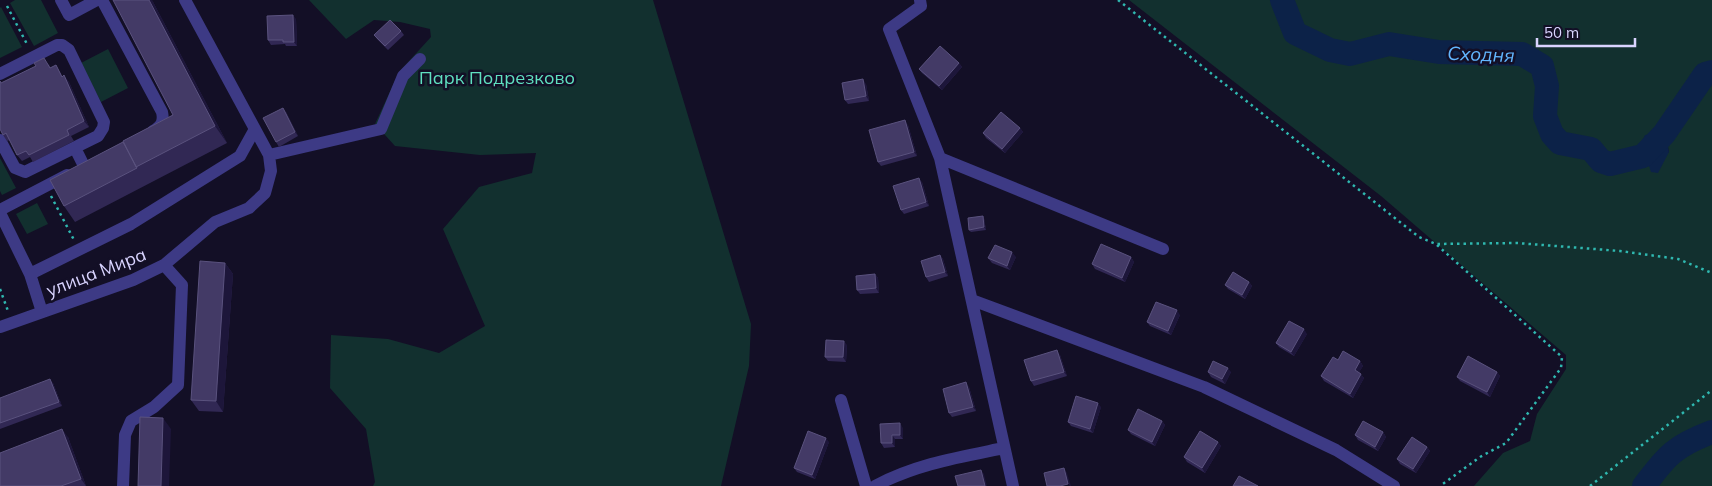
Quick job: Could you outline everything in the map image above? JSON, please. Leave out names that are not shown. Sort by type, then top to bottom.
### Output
[{"type":"street","points":[[61,0],[69,15],[97,0]]},
{"type":"street","points":[[102,0],[164,118],[161,125],[140,137]]},
{"type":"street","points":[[185,0],[268,155],[381,129],[403,76],[420,59]]},
{"type":"street","points":[[920,0],[921,6],[890,29],[940,158],[1013,486]]},
{"type":"street","points":[[0,74],[57,45],[66,47],[104,122],[101,132],[75,148],[25,172],[15,168],[0,140]]},
{"type":"street","points":[[30,274],[131,224],[240,156],[255,129]]},
{"type":"street","points":[[42,312],[30,274],[0,211],[88,164],[75,148]]},
{"type":"street","name":"улица Мира","points":[[6,325],[133,280],[164,265],[215,222],[249,208],[265,193],[271,171],[268,155]]},
{"type":"street","points":[[940,158],[1163,249]]},
{"type":"street","points":[[123,486],[126,436],[131,421],[154,407],[178,385],[182,284],[164,265]]},
{"type":"street","points":[[972,300],[1204,386],[1336,450],[1394,486]]},
{"type":"street","points":[[841,400],[866,486]]},
{"type":"street","points":[[876,486],[896,475],[927,464],[1004,448]]},
{"type":"path","points":[[1118,0],[1419,237],[1436,244],[1562,357],[1561,368],[1506,443],[1480,456],[1440,486]]},
{"type":"path","points":[[7,6],[34,57]]},
{"type":"path","points":[[46,186],[79,250]]},
{"type":"path","points":[[1436,244],[1517,243],[1620,251],[1678,259],[1712,273]]},
{"type":"path","points":[[0,289],[6,325]]},
{"type":"path","points":[[1590,486],[1712,390]]},
{"type":"green space","points":[[15,0],[41,0],[58,33],[34,46],[10,3]]},
{"type":"green space","name":"Парк Подрезково","points":[[309,0],[653,0],[751,324],[749,366],[721,486],[373,486],[375,482],[366,429],[330,388],[331,335],[388,339],[439,353],[485,326],[443,229],[479,187],[532,173],[536,153],[480,155],[395,146],[375,124],[399,72],[431,37],[430,29],[400,22],[374,20],[346,39]]},
{"type":"green space","points":[[1129,0],[1712,0],[1712,486],[1474,486],[1503,453],[1530,441],[1537,414],[1566,369],[1566,355],[1381,196]],"holes":[[[1666,137],[1669,152],[1649,166],[1642,163],[1620,164],[1622,156],[1630,154],[1641,145]]]},
{"type":"green space","points":[[0,8],[22,47],[0,58]]},
{"type":"green space","points":[[108,49],[128,88],[101,102],[81,63]]},
{"type":"green space","points":[[0,158],[16,188],[2,195],[0,191]]},
{"type":"green space","points":[[37,203],[48,224],[27,234],[16,214]]},
{"type":"water","points":[[1659,133],[1666,137],[1669,152],[1658,173],[1651,172],[1649,166],[1637,163],[1608,167],[1607,160],[1635,150],[1645,135]]},
{"type":"building","points":[[113,0],[149,0],[215,126],[136,167],[123,141],[173,115]]},
{"type":"building","points":[[293,15],[294,42],[268,40],[267,16]]},
{"type":"building","points":[[390,20],[401,31],[385,46],[374,35]]},
{"type":"building","points":[[940,46],[959,63],[939,86],[919,69]]},
{"type":"building","points":[[44,58],[50,68],[56,65],[62,77],[64,75],[84,121],[67,130],[69,135],[29,155],[26,151],[17,155],[6,133],[3,135],[0,129],[0,81],[1,83],[36,66],[34,63]]},
{"type":"building","points":[[863,79],[866,96],[845,100],[842,83]]},
{"type":"building","points":[[283,108],[295,132],[276,142],[263,118]]},
{"type":"building","points":[[1001,112],[1020,128],[1002,149],[983,133]]},
{"type":"building","points":[[905,120],[914,152],[878,162],[869,130]]},
{"type":"building","points":[[123,142],[137,168],[64,206],[50,180]]},
{"type":"building","points":[[919,178],[926,202],[901,210],[893,186]]},
{"type":"building","points":[[983,216],[984,227],[969,230],[968,218]]},
{"type":"building","points":[[1101,244],[1131,257],[1122,278],[1092,264]]},
{"type":"building","points":[[995,245],[1012,252],[1007,266],[988,258]]},
{"type":"building","points":[[940,255],[945,272],[926,277],[921,261]]},
{"type":"building","points":[[200,261],[225,263],[216,401],[191,400]]},
{"type":"building","points":[[1233,272],[1249,282],[1242,295],[1225,285]]},
{"type":"building","points":[[875,274],[876,288],[857,290],[856,276]]},
{"type":"building","points":[[1156,302],[1177,310],[1168,331],[1147,322]]},
{"type":"building","points":[[1289,321],[1304,329],[1291,352],[1276,343]]},
{"type":"building","points":[[826,340],[844,341],[843,357],[825,357]]},
{"type":"building","points":[[1057,350],[1064,372],[1031,381],[1024,360]]},
{"type":"building","points":[[1343,351],[1360,361],[1355,370],[1361,374],[1350,394],[1321,376],[1333,357],[1338,360]]},
{"type":"building","points":[[1468,356],[1497,372],[1487,392],[1457,377]]},
{"type":"building","points":[[1213,361],[1228,368],[1222,379],[1208,372]]},
{"type":"building","points":[[50,379],[59,402],[0,423],[0,398]]},
{"type":"building","points":[[966,382],[973,407],[949,413],[943,389]]},
{"type":"building","points":[[1076,396],[1098,403],[1090,429],[1068,422]]},
{"type":"building","points":[[1138,409],[1162,421],[1152,442],[1128,430]]},
{"type":"building","points":[[140,417],[163,418],[161,486],[138,486]]},
{"type":"building","points":[[1363,421],[1383,432],[1375,447],[1355,435]]},
{"type":"building","points":[[900,423],[900,435],[892,435],[892,443],[881,443],[880,424]]},
{"type":"building","points":[[62,429],[81,479],[61,486],[0,486],[0,453]]},
{"type":"building","points":[[808,431],[826,438],[812,475],[794,468]]},
{"type":"building","points":[[1200,431],[1218,442],[1202,468],[1184,457]]},
{"type":"building","points":[[1412,437],[1427,447],[1413,469],[1397,459]]},
{"type":"building","points":[[1064,468],[1068,484],[1047,486],[1044,473]]},
{"type":"building","points":[[981,470],[985,486],[958,486],[955,476]]},
{"type":"building","points":[[1239,476],[1258,486],[1233,486]]},
{"type":"waterway","name":"Сходня","points":[[1282,0],[1295,33],[1330,50],[1350,54],[1389,44],[1439,52],[1522,54],[1542,66],[1547,86],[1545,116],[1552,134],[1560,143],[1591,149],[1601,161],[1610,164],[1643,156],[1664,134],[1705,74],[1712,72]]},
{"type":"waterway","name":"Сходня","points":[[1644,486],[1659,466],[1680,447],[1712,432]]}]
